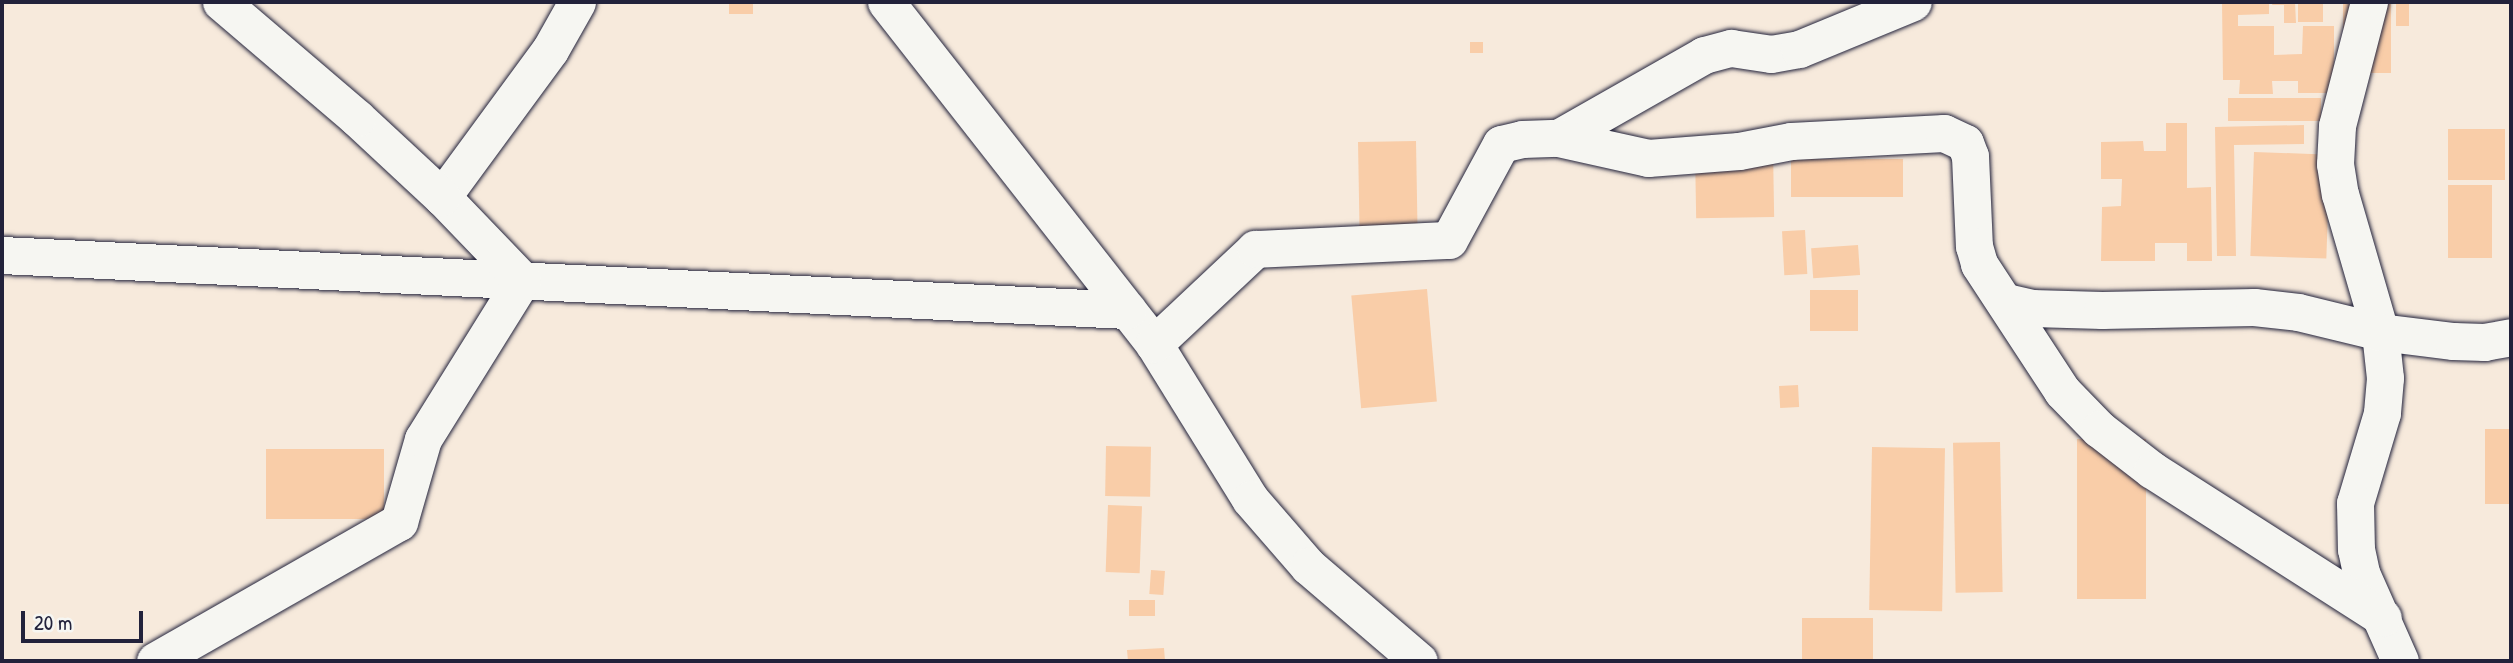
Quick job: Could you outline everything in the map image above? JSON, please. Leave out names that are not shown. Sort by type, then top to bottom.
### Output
[{"type":"street","points":[[220,2],[357,118],[442,197],[522,280]]},
{"type":"street","points":[[442,197],[550,50],[577,2]]},
{"type":"street","points":[[886,2],[1154,344],[1250,499],[1308,566],[1419,661]]},
{"type":"street","points":[[1558,138],[1704,55],[1731,48],[1785,53],[1913,2]]},
{"type":"street","points":[[2369,2],[2337,126],[2335,164],[2340,194],[2380,332],[2385,378],[2382,413],[2355,503],[2356,550],[2361,573],[2400,661]]},
{"type":"street","points":[[1154,344],[1255,249],[1449,240],[1501,144],[1522,139],[1558,138],[1648,158],[1739,151],[1791,142],[1944,133],[1956,136],[1965,143],[1970,156],[1974,246],[1979,264],[2062,391],[2099,429],[2152,470],[2383,618]]},
{"type":"street","points":[[2,255],[897,301],[1128,310]]},
{"type":"street","points":[[155,661],[399,522],[423,439],[522,280]]},
{"type":"street","points":[[2006,302],[2032,308],[2102,310],[2254,307],[2298,312],[2380,332],[2474,342],[2511,337]]},
{"type":"building","points":[[729,2],[753,2],[753,14],[729,14]]},
{"type":"building","points":[[2222,2],[2269,2],[2269,14],[2238,15],[2238,26],[2274,26],[2274,55],[2302,54],[2303,26],[2334,26],[2334,93],[2298,93],[2298,81],[2272,81],[2273,94],[2239,94],[2240,80],[2223,80]]},
{"type":"building","points":[[2273,2],[2295,2],[2296,23],[2284,23],[2284,5],[2272,5]]},
{"type":"building","points":[[2298,2],[2323,2],[2323,22],[2298,22]]},
{"type":"building","points":[[2343,2],[2391,2],[2391,73],[2343,73]]},
{"type":"building","points":[[2396,4],[2409,4],[2409,26],[2396,26]]},
{"type":"building","points":[[1470,42],[1483,42],[1483,53],[1470,53]]},
{"type":"building","points":[[2228,98],[2321,98],[2321,121],[2228,121]]},
{"type":"building","points":[[2166,123],[2187,123],[2187,188],[2211,187],[2212,261],[2187,261],[2187,243],[2155,243],[2155,261],[2101,261],[2102,207],[2121,206],[2122,179],[2101,179],[2101,142],[2143,141],[2144,151],[2166,151]]},
{"type":"building","points":[[2304,125],[2304,144],[2234,145],[2236,256],[2217,256],[2215,127]]},
{"type":"building","points":[[2448,129],[2505,129],[2505,180],[2448,180]]},
{"type":"building","points":[[1416,141],[1418,229],[1360,230],[1358,142]]},
{"type":"building","points":[[1773,150],[1774,217],[1696,218],[1695,151]]},
{"type":"building","points":[[2254,152],[2330,155],[2326,259],[2250,256]]},
{"type":"building","points":[[1791,159],[1903,159],[1903,197],[1791,197]]},
{"type":"building","points":[[2448,185],[2492,185],[2492,258],[2448,258]]},
{"type":"building","points":[[1805,230],[1807,274],[1784,275],[1782,231]]},
{"type":"building","points":[[1858,245],[1860,275],[1813,278],[1811,248]]},
{"type":"building","points":[[1427,289],[1437,402],[1361,408],[1351,296]]},
{"type":"building","points":[[1810,290],[1858,290],[1858,331],[1810,331]]},
{"type":"building","points":[[1798,385],[1799,407],[1780,408],[1779,386]]},
{"type":"building","points":[[2485,429],[2511,429],[2511,504],[2485,504]]},
{"type":"building","points":[[2077,439],[2146,439],[2146,599],[2077,599]]},
{"type":"building","points":[[2000,442],[2003,592],[1956,593],[1953,443]]},
{"type":"building","points":[[1106,446],[1151,447],[1150,497],[1105,496]]},
{"type":"building","points":[[1872,447],[1945,448],[1942,611],[1869,610]]},
{"type":"building","points":[[266,449],[384,449],[384,519],[266,519]]},
{"type":"building","points":[[1108,505],[1142,506],[1140,573],[1106,572]]},
{"type":"building","points":[[1151,570],[1165,571],[1163,595],[1149,594]]},
{"type":"building","points":[[1129,600],[1155,600],[1155,616],[1129,616]]},
{"type":"building","points":[[1802,618],[1873,618],[1873,661],[1802,661]]},
{"type":"building","points":[[1164,648],[1165,661],[1128,661],[1127,650]]}]
